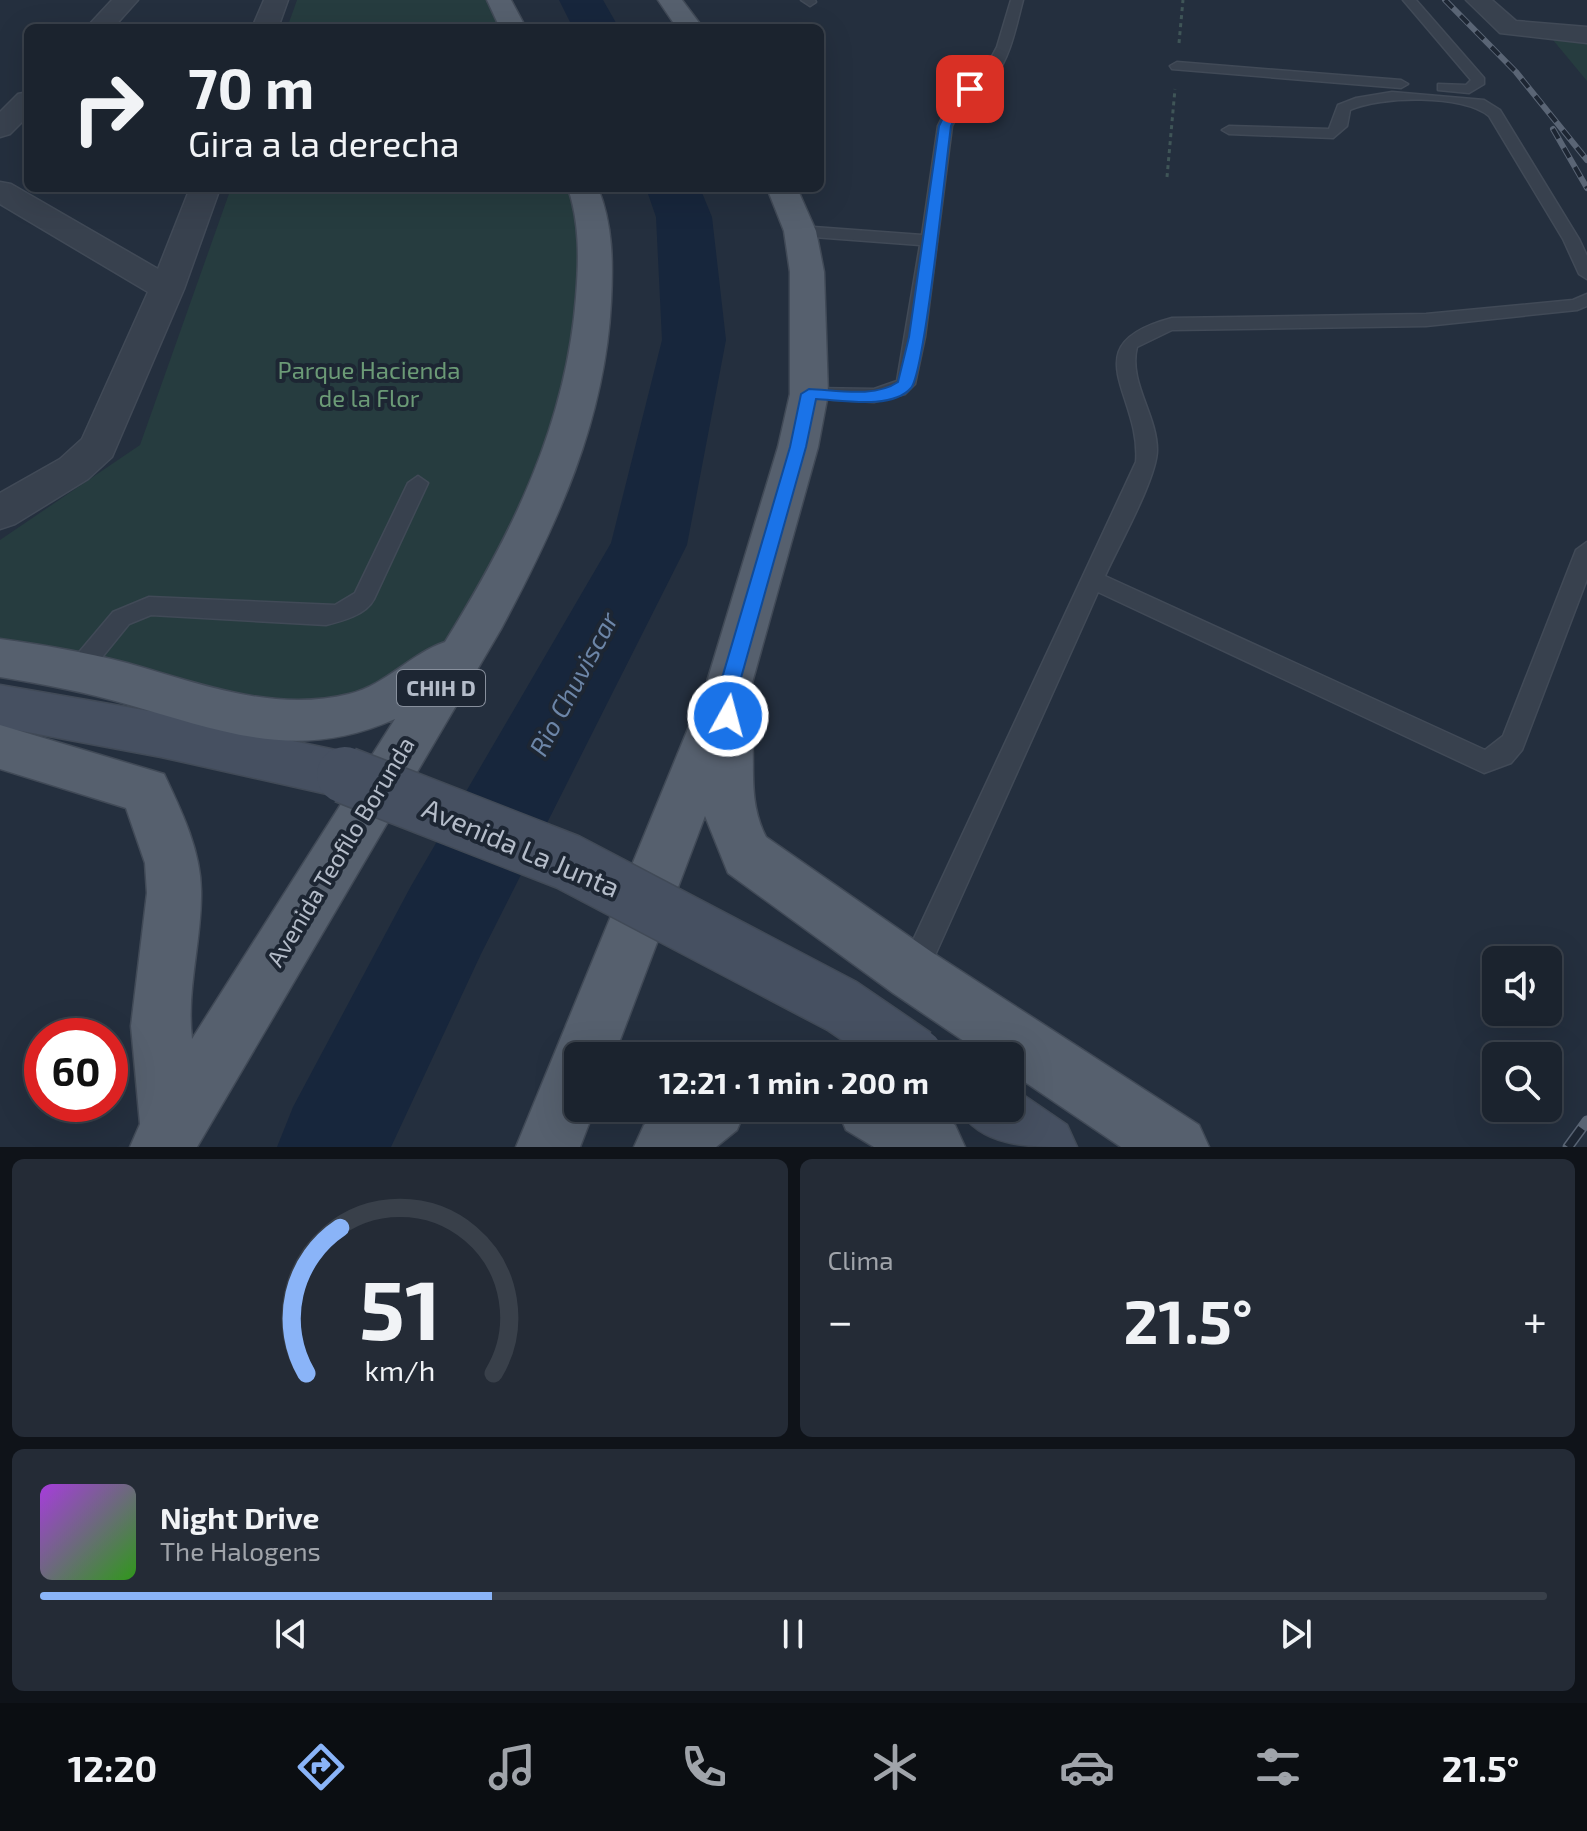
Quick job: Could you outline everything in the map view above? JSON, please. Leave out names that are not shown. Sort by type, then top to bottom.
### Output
[{"type":"main road","points":[[499,0],[511,24]]},
{"type":"main road","points":[[670,0],[687,24]]},
{"type":"main road","name":"Avenida Teofilo Borunda","points":[[167,1139],[473,635],[544,504],[581,401],[594,344],[594,214],[585,192]]},
{"type":"main road","points":[[590,1042],[730,685],[798,447],[809,394],[807,272],[800,231],[784,192]]},
{"type":"main road","points":[[0,658],[78,670],[245,719],[326,721],[358,715],[393,700],[413,688],[473,635]]},
{"type":"main road","points":[[730,685],[725,796],[732,828],[747,855],[913,973],[1177,1147]]},
{"type":"main road","name":"Avenida La Junta","points":[[0,706],[161,735],[345,775],[568,862],[842,1006],[895,1042]]},
{"type":"main road","points":[[0,747],[146,791],[172,863],[174,893],[161,1026],[167,1139]]},
{"type":"main road","points":[[548,1147],[564,1106]]},
{"type":"main road","points":[[666,1147],[697,1122]]},
{"type":"main road","points":[[891,1122],[933,1147]]},
{"type":"main road","points":[[1009,1122],[1045,1147]]},
{"type":"street","points":[[103,24],[126,0]]},
{"type":"street","points":[[267,24],[276,0]]},
{"type":"street","points":[[1478,0],[1505,26],[1527,31],[1587,35]]},
{"type":"street","points":[[0,128],[24,104]]},
{"type":"street","points":[[0,191],[167,289]]},
{"type":"street","points":[[0,513],[74,469],[98,447],[167,289],[203,192]]},
{"type":"lane","points":[[809,394],[873,396],[893,393],[906,384],[945,126],[956,103],[988,77],[1004,47],[1017,0]]},
{"type":"lane","points":[[1177,66],[1464,89],[1477,85],[1478,77],[1409,0]]},
{"type":"lane","points":[[1229,130],[1333,134],[1340,126],[1343,108],[1360,100],[1382,96],[1484,104],[1503,126],[1571,239],[1587,274]]},
{"type":"lane","points":[[800,231],[930,241]]},
{"type":"lane","points":[[913,973],[1148,450],[1125,361],[1125,352],[1137,336],[1172,324],[1426,320],[1577,305],[1587,299]]},
{"type":"lane","points":[[78,670],[121,618],[149,606],[326,616],[351,607],[363,599],[418,483]]},
{"type":"lane","points":[[1092,580],[1473,760],[1484,762],[1502,755],[1513,742],[1587,550]]},
{"type":"green space","points":[[297,0],[487,0],[498,24],[288,24]]},
{"type":"green space","points":[[1553,40],[1587,42],[1587,81]]},
{"type":"green space","name":"Parque Hacienda de la Flor","points":[[230,192],[575,192],[586,217],[573,407],[465,637],[328,715],[0,655],[0,540],[140,445]]},
{"type":"waterway","name":"Rio Chuviscar","points":[[581,0],[594,24]]},
{"type":"waterway","name":"Rio Chuviscar","points":[[333,1147],[446,920],[649,545],[694,340],[684,217],[675,192]]},
{"type":"railway","points":[[1445,0],[1516,72],[1587,160]]},
{"type":"railway","points":[[1553,129],[1587,188]]},
{"type":"railway","points":[[1568,1147],[1587,1121]]},
{"type":"route","points":[[728,716],[730,685],[798,447],[809,394],[873,396],[893,393],[906,384],[916,337],[945,126],[956,103],[970,89]]}]
